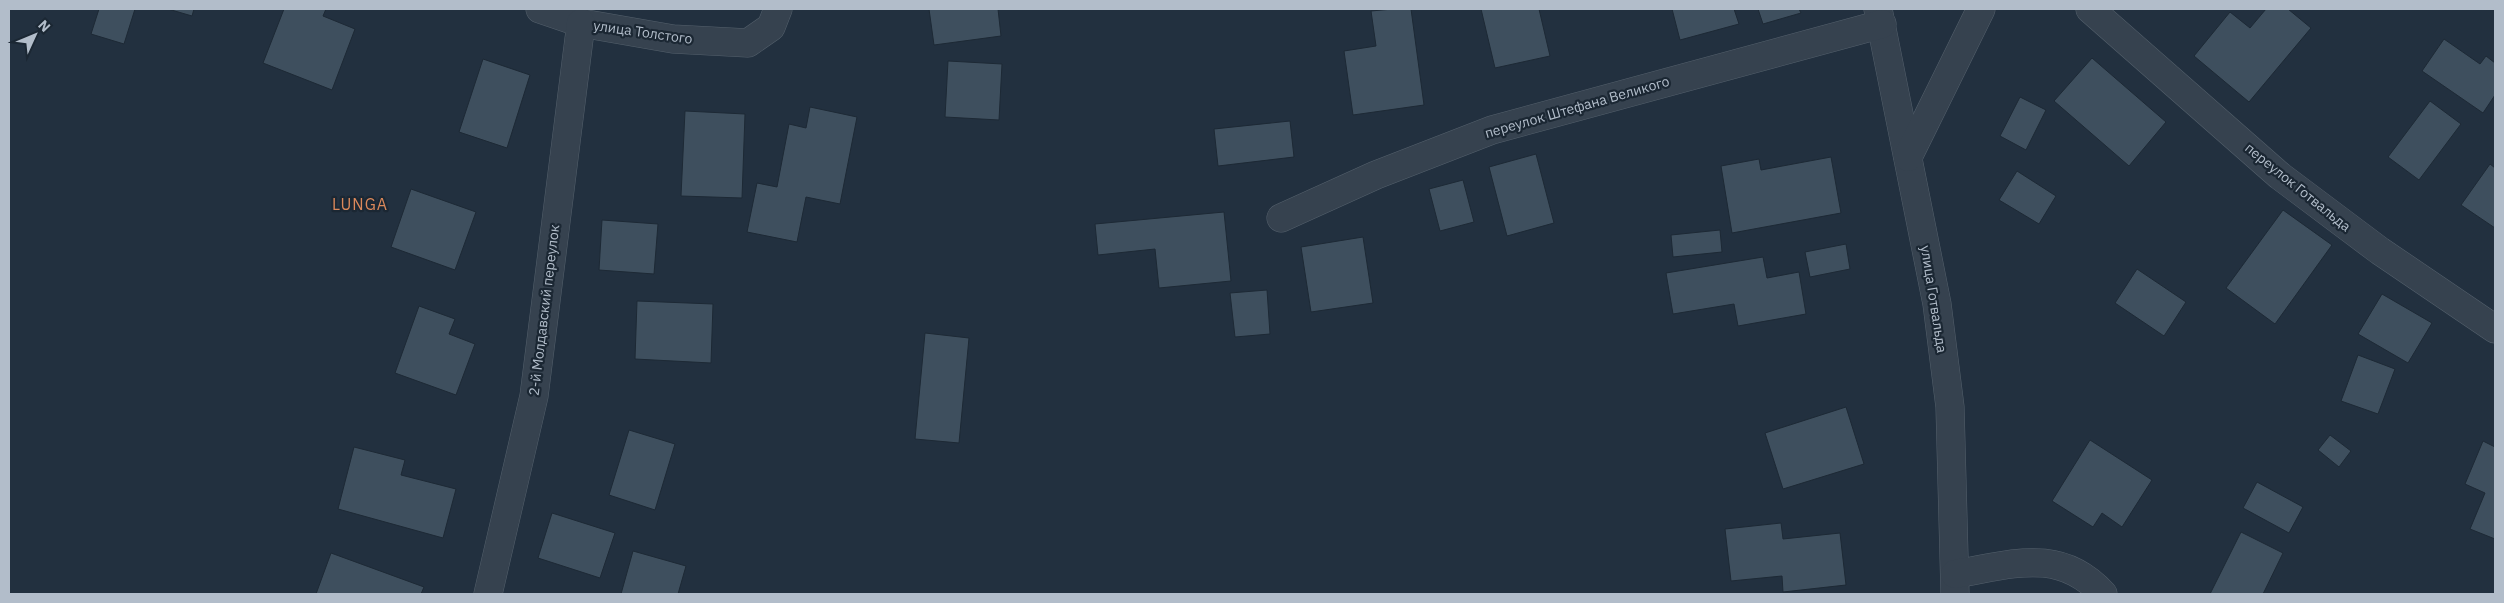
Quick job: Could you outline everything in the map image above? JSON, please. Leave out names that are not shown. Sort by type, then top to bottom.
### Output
[{"type":"street","name":"улица Толстого","points":[[540,9],[581,23],[673,39],[748,43],[771,28],[778,9]]},
{"type":"street","points":[[1908,157],[1981,9]]},
{"type":"street","name":"переулок Готвальда","points":[[2090,9],[2280,176],[2380,251],[2495,328]]},
{"type":"street","name":"улица Готвальда","points":[[1880,16],[1937,304],[1950,407],[1955,584]]},
{"type":"street","name":"переулок Штефана Великого","points":[[1281,218],[1376,175],[1492,130],[1880,16]]},
{"type":"street","name":"2-й Молдавский переулок","points":[[488,594],[534,396],[581,23]]},
{"type":"street","points":[[1955,584],[2036,561],[2068,567],[2091,581],[2103,594]]},
{"type":"building","points":[[99,9],[135,9],[124,44],[91,34]]},
{"type":"building","points":[[168,9],[194,9],[192,16]]},
{"type":"building","points":[[284,9],[326,9],[323,16],[355,29],[332,90],[263,63]]},
{"type":"building","points":[[929,9],[998,9],[1001,36],[934,45]]},
{"type":"building","points":[[1411,9],[1424,105],[1353,115],[1344,51],[1376,46],[1371,11]]},
{"type":"building","points":[[1481,9],[1539,9],[1550,56],[1495,68]]},
{"type":"building","points":[[1672,9],[1734,9],[1739,24],[1680,40]]},
{"type":"building","points":[[1758,9],[1799,9],[1801,13],[1763,24]]},
{"type":"building","points":[[2266,9],[2288,9],[2311,28],[2249,102],[2194,56],[2230,12],[2250,28]]},
{"type":"building","points":[[2444,39],[2480,64],[2486,56],[2495,63],[2495,95],[2483,113],[2422,71]]},
{"type":"building","points":[[2092,58],[2166,122],[2129,166],[2054,101]]},
{"type":"building","points":[[483,59],[530,75],[507,148],[459,132]]},
{"type":"building","points":[[948,61],[1002,64],[999,120],[945,117]]},
{"type":"building","points":[[2020,97],[2046,110],[2026,150],[2000,136]]},
{"type":"building","points":[[2430,101],[2461,124],[2419,180],[2388,157]]},
{"type":"building","points":[[810,107],[857,117],[840,204],[806,197],[797,242],[747,232],[757,183],[777,187],[789,124],[806,128]]},
{"type":"building","points":[[685,111],[745,114],[742,198],[681,196]]},
{"type":"building","points":[[1290,121],[1294,157],[1218,166],[1214,129]]},
{"type":"building","points":[[1536,154],[1554,223],[1507,236],[1489,167]]},
{"type":"building","points":[[1831,157],[1841,213],[1732,233],[1721,166],[1759,159],[1761,170]]},
{"type":"building","points":[[2490,164],[2495,168],[2495,228],[2461,205]]},
{"type":"building","points":[[2017,171],[2056,196],[2039,224],[1999,200]]},
{"type":"building","points":[[1463,180],[1474,222],[1440,231],[1429,189]]},
{"type":"building","points":[[411,189],[476,212],[455,270],[391,247]]},
{"type":"building","points":[[2283,210],[2332,245],[2275,324],[2226,288]]},
{"type":"building","points":[[1224,212],[1231,281],[1159,288],[1155,249],[1098,255],[1095,224]]},
{"type":"building","points":[[602,220],[658,224],[654,274],[599,270]]},
{"type":"building","points":[[1720,230],[1722,252],[1673,257],[1671,235]]},
{"type":"building","points":[[1363,237],[1373,303],[1311,312],[1301,247]]},
{"type":"building","points":[[1846,244],[1850,269],[1810,277],[1805,252]]},
{"type":"building","points":[[1763,257],[1767,278],[1799,272],[1806,314],[1738,326],[1734,304],[1673,314],[1666,273]]},
{"type":"building","points":[[2137,269],[2186,302],[2164,336],[2115,303]]},
{"type":"building","points":[[1267,290],[1270,334],[1235,337],[1230,293]]},
{"type":"building","points":[[2382,294],[2432,323],[2408,363],[2358,334]]},
{"type":"building","points":[[637,301],[713,304],[711,363],[635,359]]},
{"type":"building","points":[[419,306],[455,319],[449,334],[475,344],[456,395],[395,373]]},
{"type":"building","points":[[925,333],[969,338],[959,443],[915,439]]},
{"type":"building","points":[[2358,355],[2395,369],[2378,414],[2341,401]]},
{"type":"building","points":[[1846,407],[1864,464],[1783,489],[1765,433]]},
{"type":"building","points":[[629,430],[675,444],[655,510],[609,495]]},
{"type":"building","points":[[2330,435],[2351,451],[2339,467],[2318,450]]},
{"type":"building","points":[[2090,440],[2152,480],[2122,527],[2102,513],[2093,527],[2052,501]]},
{"type":"building","points":[[2483,441],[2495,447],[2495,539],[2470,529],[2485,493],[2465,484]]},
{"type":"building","points":[[354,447],[405,460],[401,475],[456,489],[443,538],[338,509]]},
{"type":"building","points":[[2257,482],[2303,507],[2289,533],[2243,508]]},
{"type":"building","points":[[552,513],[615,533],[600,578],[538,558]]},
{"type":"building","points":[[1781,523],[1783,539],[1840,533],[1846,585],[1783,592],[1782,576],[1731,581],[1725,529]]},
{"type":"building","points":[[2241,532],[2283,553],[2263,594],[2210,594]]},
{"type":"building","points":[[633,551],[686,566],[678,594],[621,594]]},
{"type":"building","points":[[331,553],[424,587],[421,594],[316,594]]},
{"type":"district","name":"LUNGA","points":[[360,204]]}]
